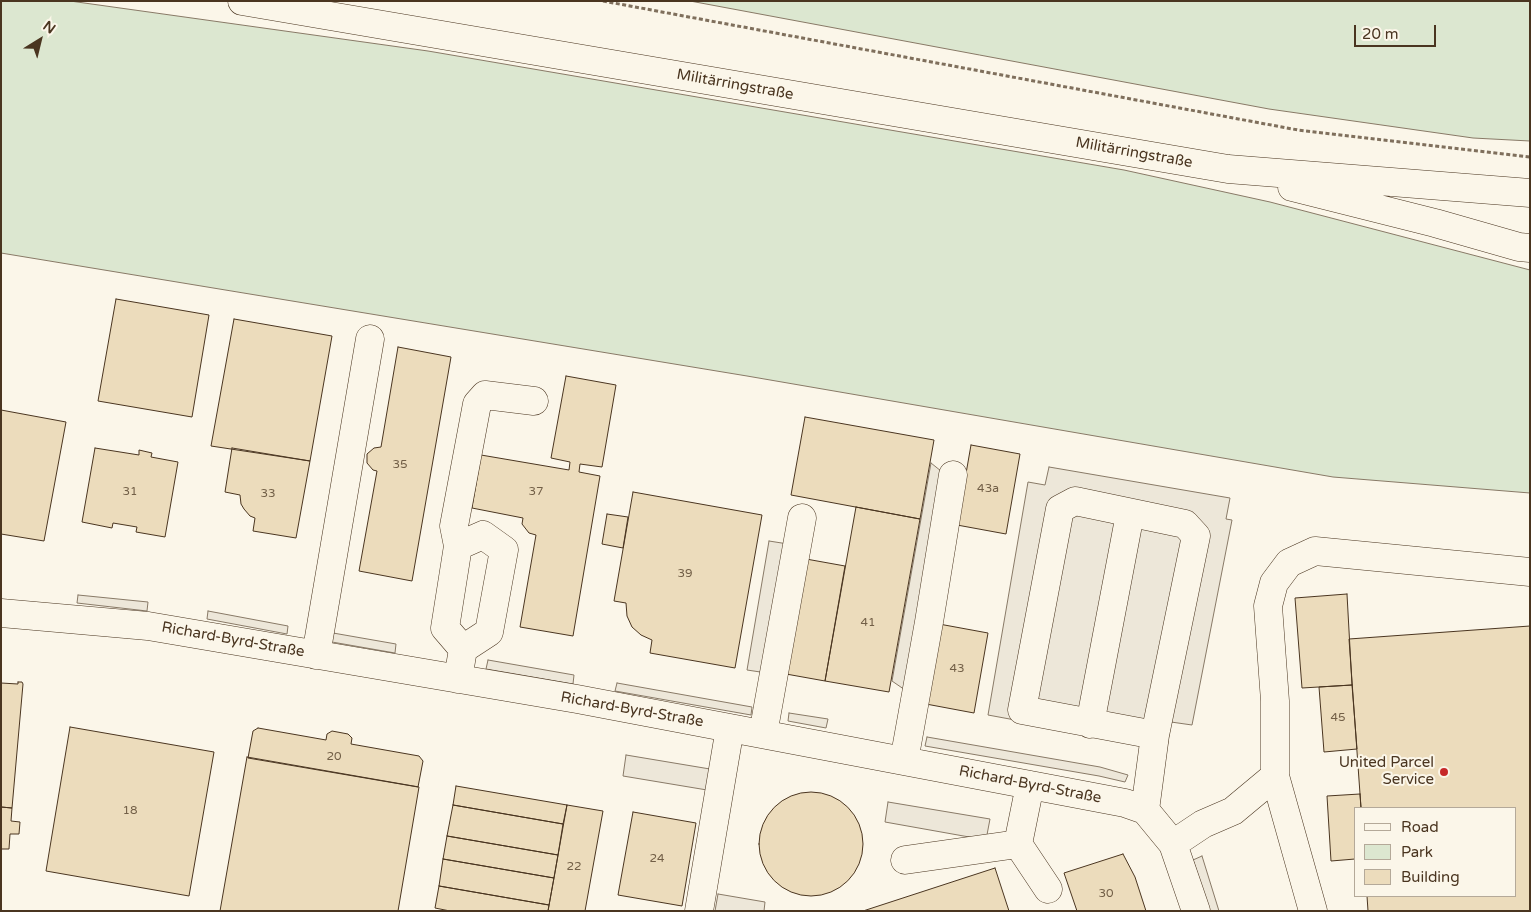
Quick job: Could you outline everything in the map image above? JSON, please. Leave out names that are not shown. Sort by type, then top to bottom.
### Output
[{"type":"main road","name":"Militärringstraße","points":[[242,1],[1228,169],[1530,193]]},
{"type":"main road","name":"Militärringstraße","points":[[1228,169],[1519,247],[1530,248]]},
{"type":"main road","points":[[316,655],[370,339]]},
{"type":"main road","points":[[463,649],[445,628],[458,546],[454,526],[477,404],[485,395],[534,401]]},
{"type":"main road","points":[[904,761],[953,475]]},
{"type":"main road","points":[[1155,736],[1022,710],[1060,510],[1075,502],[1185,524],[1196,536],[1155,736],[1145,810],[1173,844],[1196,911]]},
{"type":"main road","points":[[1090,724],[1130,514]]},
{"type":"main road","points":[[763,734],[802,518]]},
{"type":"main road","points":[[458,546],[484,535],[504,550],[489,632],[463,649],[458,679]]},
{"type":"main road","points":[[1313,911],[1274,776],[1275,701],[1268,606],[1274,583],[1289,563],[1315,551],[1530,572]]},
{"type":"main road","name":"Richard-Byrd-Straße","points":[[1,613],[148,626],[458,679],[763,734],[1125,803],[1145,810]]},
{"type":"main road","points":[[698,911],[730,728]]},
{"type":"main road","points":[[1173,844],[1205,823],[1233,811],[1274,776]]},
{"type":"main road","points":[[1030,785],[1018,844],[1048,889]]},
{"type":"main road","points":[[905,860],[1018,844]]},
{"type":"path","points":[[603,1],[1298,130],[1530,157]]},
{"type":"green space","points":[[1,1],[70,1],[428,51],[1124,170],[1270,202],[1530,270],[1530,493],[1333,477],[747,376],[1,253]]},
{"type":"green space","points":[[690,1],[1530,1],[1530,141],[1473,138],[1269,109]]},
{"type":"shaded area","points":[[931,463],[946,475],[908,692],[892,681]]},
{"type":"shaded area","points":[[1049,467],[1230,498],[1226,519],[1232,520],[1192,725],[1171,722],[1167,748],[988,715],[1028,482],[1045,485]]},
{"type":"shaded area","points":[[769,541],[788,544],[767,673],[747,670]]},
{"type":"shaded area","points":[[78,595],[148,602],[147,611],[77,603]]},
{"type":"shaded area","points":[[208,611],[288,626],[287,634],[207,619]]},
{"type":"shaded area","points":[[333,633],[396,644],[395,653],[332,642]]},
{"type":"shaded area","points":[[488,660],[574,675],[573,684],[486,669]]},
{"type":"shaded area","points":[[617,683],[752,707],[751,715],[615,691]]},
{"type":"shaded area","points":[[789,713],[828,719],[826,728],[788,721]]},
{"type":"shaded area","points":[[927,737],[1100,767],[1128,775],[1125,782],[925,746]]},
{"type":"shaded area","points":[[626,755],[710,769],[707,790],[623,776]]},
{"type":"shaded area","points":[[888,802],[990,819],[986,840],[885,822]]},
{"type":"shaded area","points":[[1202,856],[1219,911],[1210,911],[1193,860]]},
{"type":"shaded area","points":[[718,894],[765,902],[764,911],[715,911]]},
{"type":"building","points":[[116,299],[209,315],[192,417],[98,401]]},
{"type":"building","points":[[234,319],[332,336],[310,461],[211,446]]},
{"type":"building","points":[[398,347],[451,357],[412,581],[359,571],[377,471],[373,470],[367,463],[367,454],[374,448],[381,447]]},
{"type":"building","points":[[566,376],[616,385],[602,467],[580,464],[579,472],[600,476],[573,636],[520,627],[536,535],[529,533],[522,524],[523,518],[472,508],[481,455],[569,470],[570,462],[551,458]]},
{"type":"building","points":[[1,410],[66,422],[44,541],[1,534]]},
{"type":"building","points":[[805,417],[934,440],[920,519],[791,495]]},
{"type":"building","points":[[971,445],[1020,454],[1006,534],[957,525]]},
{"type":"building","points":[[95,448],[139,455],[139,450],[152,453],[151,457],[178,462],[165,537],[136,532],[137,527],[113,523],[112,528],[82,522]]},
{"type":"building","points":[[232,448],[310,461],[296,538],[253,531],[255,518],[250,516],[244,509],[241,504],[240,495],[225,492]]},
{"type":"building","points":[[633,492],[762,515],[735,668],[650,653],[652,640],[641,635],[632,627],[627,616],[626,603],[614,601]]},
{"type":"building","points":[[856,507],[920,519],[889,692],[825,681]]},
{"type":"building","points":[[607,514],[628,517],[623,548],[602,544]]},
{"type":"building","points":[[806,559],[845,566],[825,681],[786,674]]},
{"type":"building","points":[[1347,594],[1352,685],[1302,688],[1295,598]]},
{"type":"building","points":[[939,624],[988,633],[974,713],[926,704]]},
{"type":"building","name":"United Parcel Service","points":[[1530,626],[1530,911],[1368,911],[1367,897],[1516,897],[1516,807],[1361,807],[1349,639]]},
{"type":"building","points":[[18,682],[23,684],[12,808],[1,807],[1,683],[18,684]]},
{"type":"building","points":[[1352,685],[1357,749],[1324,752],[1319,687]]},
{"type":"building","points":[[70,727],[214,752],[189,896],[46,871]]},
{"type":"building","points":[[258,728],[326,740],[327,734],[332,731],[348,734],[352,738],[351,744],[419,756],[423,761],[418,787],[248,758],[253,731]]},
{"type":"building","points":[[247,757],[419,787],[398,911],[220,911]]},
{"type":"building","points":[[456,786],[567,805],[563,824],[453,805]]},
{"type":"building","points":[[811,792],[831,796],[848,807],[859,824],[863,844],[859,864],[848,881],[831,892],[811,896],[791,892],[774,881],[763,864],[759,844],[763,824],[774,807],[791,796]]},
{"type":"building","points":[[1360,794],[1361,807],[1354,807],[1354,859],[1331,861],[1327,796]]},
{"type":"building","points":[[453,805],[563,824],[558,855],[447,836]]},
{"type":"building","points":[[567,805],[603,811],[585,911],[548,911]]},
{"type":"building","points":[[1,807],[12,808],[11,821],[20,822],[19,834],[10,834],[9,849],[1,849]]},
{"type":"building","points":[[633,812],[696,823],[682,906],[618,895]]},
{"type":"building","points":[[447,836],[558,855],[554,878],[443,859]]},
{"type":"building","points":[[1123,854],[1135,877],[1146,911],[1077,911],[1064,873]]},
{"type":"building","points":[[443,859],[554,878],[549,905],[439,886]]},
{"type":"building","points":[[995,868],[1009,911],[863,911]]},
{"type":"building","points":[[439,886],[549,905],[548,911],[450,911],[435,908]]},
{"type":"place","name":"United Parcel Service","points":[[1444,772]]}]
